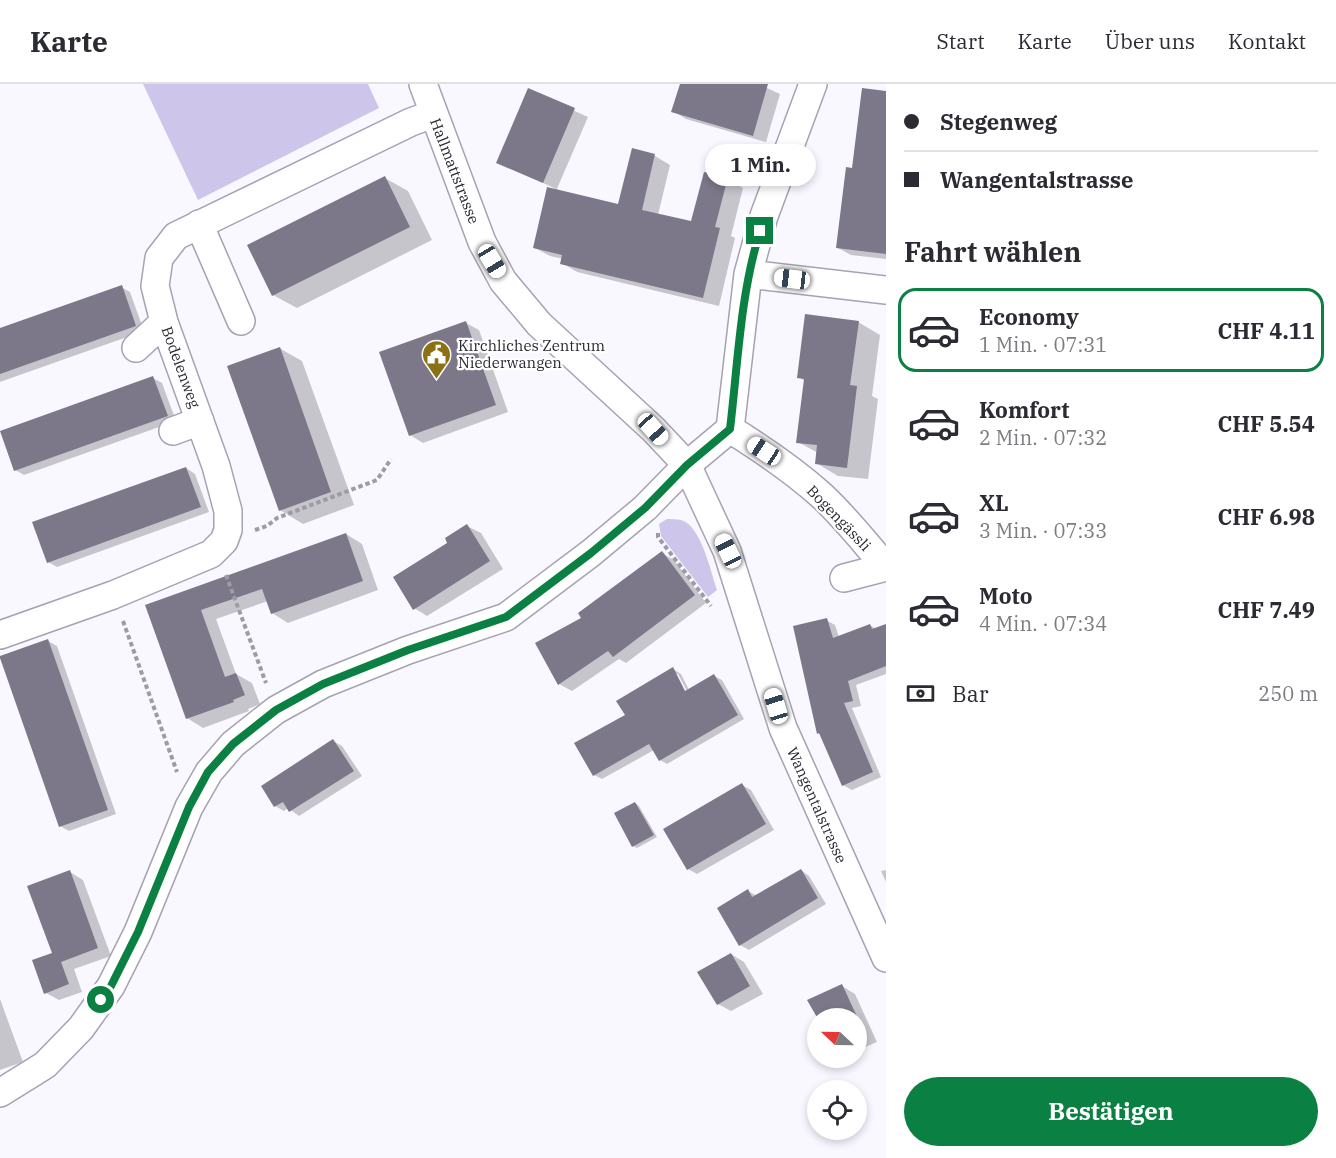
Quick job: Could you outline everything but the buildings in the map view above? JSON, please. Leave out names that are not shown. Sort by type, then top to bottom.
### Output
[{"type":"street","name":"Hallmattstrasse","points":[[423,84],[482,242],[514,296],[539,324],[653,429],[687,465]]},
{"type":"street","points":[[0,1093],[45,1065],[81,1028],[111,986],[138,932],[189,807],[208,772],[233,744],[276,710],[323,684],[408,650],[506,617],[591,553],[645,508],[687,465],[730,429],[748,274],[764,216],[813,84]]},
{"type":"street","name":"Bodelenweg","points":[[228,530],[228,511],[200,421],[164,322],[155,286],[159,258],[176,236],[411,122],[433,114]]},
{"type":"street","points":[[199,224],[241,321]]},
{"type":"street","points":[[748,274],[886,290]]},
{"type":"street","points":[[136,348],[164,322]]},
{"type":"street","points":[[173,431],[200,421]]},
{"type":"street","name":"Bogengässli","points":[[730,429],[764,451],[820,494],[886,567]]},
{"type":"street","name":"Wangentalstrasse","points":[[687,465],[728,551],[783,728],[886,958]]},
{"type":"street","points":[[0,635],[76,617],[113,595],[211,554],[224,540],[228,530]]},
{"type":"street","points":[[844,578],[886,567]]},
{"type":"path","points":[[228,530],[242,534],[267,526],[277,518],[377,480],[391,459]]},
{"type":"path","points":[[645,508],[655,521],[658,537],[711,606]]},
{"type":"path","points":[[233,596],[276,710]]},
{"type":"path","points":[[123,621],[189,807]]},
{"type":"shaded area","points":[[143,84],[368,84],[379,108],[198,200]]},
{"type":"shaded area","points":[[667,519],[681,520],[688,524],[700,540],[717,590],[708,597],[661,536],[659,524]]},
{"type":"place","name":"Kirchliches Zentrum Niederwangen","points":[[437,380]]},
{"type":"route","points":[[101,1000],[111,986],[138,932],[189,807],[208,772],[233,744],[276,710],[323,684],[408,650],[506,617],[591,553],[645,508],[687,465],[730,429],[743,304],[748,274],[760,231]]}]
